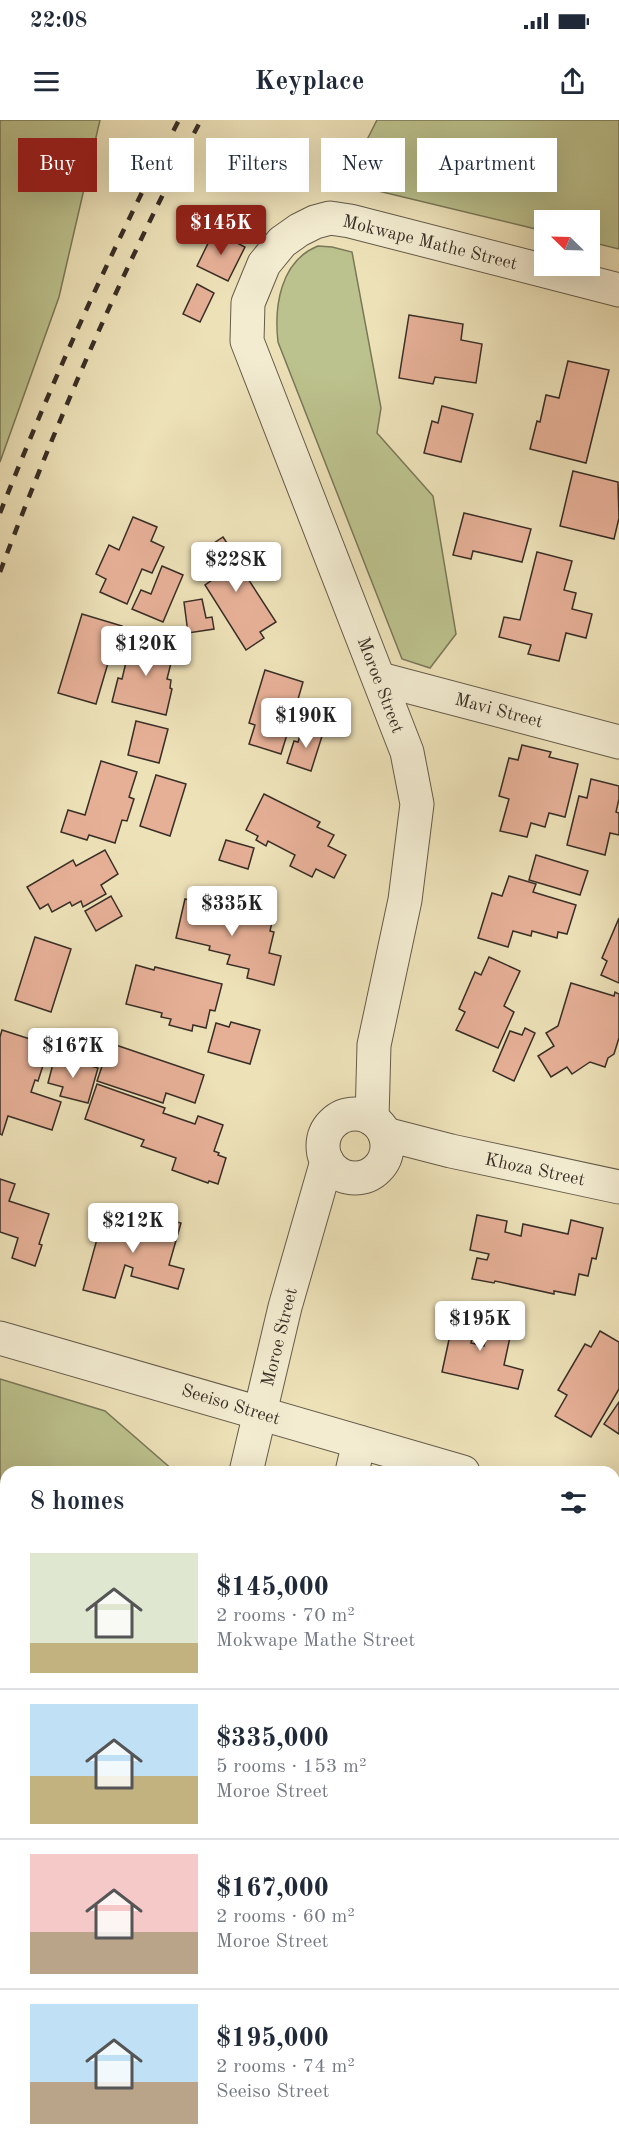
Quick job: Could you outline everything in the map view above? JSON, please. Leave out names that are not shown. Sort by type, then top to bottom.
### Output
[{"type":"street","name":"Mokwape Mathe Street","points":[[247,341],[248,303],[264,264],[282,242],[299,230],[330,218],[350,221],[619,290]]},
{"type":"street","name":"Moroe Street","points":[[247,341],[407,752],[417,804],[405,900],[374,1045],[369,1142],[304,1237]]},
{"type":"street","name":"Mavi Street","points":[[380,679],[619,742]]},
{"type":"street","name":"Moroe Street","points":[[247,1466],[304,1237],[327,1161],[324,1139],[328,1129],[369,1142]]},
{"type":"street","name":"Khoza Street","points":[[327,1161],[333,1170],[343,1176],[353,1178],[369,1142],[452,1152],[619,1187]]},
{"type":"street","name":"Seeiso Street","points":[[0,1338],[260,1413],[355,1457],[422,1466]]},
{"type":"green space","points":[[0,120],[100,120],[96,138],[18,138],[18,192],[83,192],[59,297],[0,462]]},
{"type":"green space","points":[[377,120],[619,120],[619,249],[600,244],[600,210],[534,210],[534,229],[382,192],[405,192],[405,138],[368,138]]},
{"type":"green space","points":[[318,246],[352,252],[381,408],[377,433],[433,496],[456,634],[430,668],[402,659],[278,342],[277,314],[282,286],[295,262]]},
{"type":"green space","points":[[0,1379],[105,1411],[168,1466],[0,1466]]},
{"type":"building","points":[[214,231],[245,247],[228,281],[197,266]]},
{"type":"building","points":[[197,284],[214,293],[200,322],[183,314]]},
{"type":"building","points":[[409,315],[463,324],[461,340],[482,344],[476,383],[435,377],[433,384],[399,378]]},
{"type":"building","points":[[568,361],[609,370],[586,463],[530,449],[537,421],[540,422],[546,395],[559,398]]},
{"type":"building","points":[[442,406],[473,414],[461,462],[424,453],[432,421],[438,423]]},
{"type":"building","points":[[573,471],[618,482],[619,518],[614,539],[560,526]]},
{"type":"building","points":[[464,513],[531,529],[522,562],[473,551],[471,559],[453,555]]},
{"type":"building","points":[[133,517],[157,527],[151,541],[164,547],[152,573],[142,569],[127,604],[100,592],[106,579],[96,574],[109,545],[119,550]]},
{"type":"building","points":[[223,537],[232,551],[239,546],[250,562],[241,568],[276,622],[260,632],[264,638],[246,650],[205,585],[215,578],[199,553]]},
{"type":"building","points":[[537,552],[572,561],[564,590],[576,593],[572,609],[592,614],[586,638],[566,633],[559,661],[528,654],[531,645],[499,637],[504,617],[520,620]]},
{"type":"building","points":[[162,566],[183,575],[163,622],[132,609],[141,590],[151,594]]},
{"type":"building","points":[[202,599],[206,618],[212,617],[214,629],[188,633],[184,602]]},
{"type":"building","points":[[82,614],[122,626],[116,646],[113,646],[96,704],[58,693]]},
{"type":"building","points":[[132,637],[175,647],[167,679],[171,680],[170,688],[172,689],[166,715],[112,702],[118,678],[122,679]]},
{"type":"building","points":[[265,670],[303,682],[296,706],[304,709],[297,731],[289,728],[281,754],[249,744],[255,725],[249,723]]},
{"type":"building","points":[[136,721],[168,729],[159,763],[128,755]]},
{"type":"building","points":[[303,726],[323,733],[311,771],[287,763],[294,741],[298,742]]},
{"type":"building","points":[[522,745],[551,752],[549,757],[578,764],[565,817],[549,813],[545,827],[531,823],[527,837],[500,831],[509,799],[499,796],[509,758],[518,760]]},
{"type":"building","points":[[101,761],[137,772],[129,797],[134,799],[127,821],[122,820],[115,843],[89,835],[87,840],[61,832],[68,810],[85,815]]},
{"type":"building","points":[[156,775],[186,784],[170,836],[140,826]]},
{"type":"building","points":[[591,779],[619,786],[616,812],[619,813],[619,835],[610,833],[605,855],[567,845],[579,796],[587,798]]},
{"type":"building","points":[[264,794],[320,822],[317,827],[334,835],[328,846],[346,855],[334,878],[316,869],[312,877],[290,866],[295,855],[268,841],[266,846],[256,840],[258,836],[246,830]]},
{"type":"building","points":[[226,840],[254,848],[248,869],[219,860]]},
{"type":"building","points":[[105,850],[118,874],[101,885],[106,894],[83,907],[81,901],[72,906],[70,902],[52,912],[48,904],[40,909],[27,887],[73,860],[76,866]]},
{"type":"building","points":[[536,855],[588,871],[580,895],[529,880]]},
{"type":"building","points":[[509,876],[536,884],[533,892],[576,905],[567,934],[558,932],[557,938],[532,931],[531,936],[513,931],[508,947],[478,938],[492,893],[502,896]]},
{"type":"building","points":[[111,896],[122,916],[96,931],[85,911]]},
{"type":"building","points":[[185,899],[273,918],[270,931],[274,932],[269,953],[281,956],[274,985],[247,978],[249,969],[227,964],[230,955],[209,950],[210,946],[176,938]]},
{"type":"building","points":[[619,918],[619,983],[601,975],[607,961],[602,958]]},
{"type":"building","points":[[35,937],[71,949],[51,1012],[15,1000]]},
{"type":"building","points":[[489,957],[520,971],[504,1006],[514,1012],[498,1048],[456,1030],[465,1012],[459,1009],[475,972],[481,975]]},
{"type":"building","points":[[136,965],[154,970],[155,967],[222,984],[215,1011],[210,1010],[206,1028],[193,1025],[192,1031],[169,1025],[171,1019],[161,1017],[162,1013],[126,1004]]},
{"type":"building","points":[[571,983],[614,996],[615,992],[619,994],[619,1038],[614,1054],[608,1058],[605,1067],[590,1062],[572,1074],[567,1067],[551,1077],[538,1056],[554,1046],[546,1033],[558,1026]]},
{"type":"building","points":[[231,1022],[260,1030],[250,1064],[208,1052],[216,1023],[229,1027]]},
{"type":"building","points":[[525,1028],[535,1033],[514,1081],[493,1071],[510,1031],[522,1035]]},
{"type":"building","points":[[2,1030],[33,1040],[29,1051],[46,1056],[38,1081],[35,1080],[31,1092],[61,1102],[52,1130],[8,1116],[2,1135],[0,1134],[0,1037]]},
{"type":"building","points":[[110,1043],[204,1075],[195,1103],[166,1093],[163,1103],[97,1081]]},
{"type":"building","points":[[55,1056],[98,1068],[88,1103],[60,1096],[63,1087],[48,1083]]},
{"type":"building","points":[[97,1084],[165,1108],[163,1113],[195,1124],[198,1116],[223,1125],[214,1151],[226,1158],[218,1184],[209,1181],[208,1183],[172,1170],[176,1158],[141,1146],[144,1140],[85,1119]]},
{"type":"building","points":[[0,1179],[15,1184],[9,1201],[49,1214],[39,1244],[42,1245],[35,1266],[12,1258],[18,1238],[0,1232]]},
{"type":"building","points":[[105,1210],[137,1219],[131,1239],[140,1241],[147,1215],[181,1223],[169,1265],[184,1269],[178,1289],[131,1276],[133,1268],[125,1265],[115,1298],[83,1290]]},
{"type":"building","points":[[477,1215],[507,1221],[505,1232],[521,1236],[523,1224],[568,1234],[571,1220],[603,1228],[596,1259],[592,1258],[588,1276],[579,1274],[575,1295],[554,1291],[554,1294],[495,1281],[494,1283],[472,1279],[477,1258],[487,1260],[489,1254],[470,1250]]},
{"type":"building","points":[[456,1307],[478,1312],[471,1343],[484,1346],[490,1323],[512,1328],[504,1365],[523,1370],[518,1389],[442,1372]]},
{"type":"building","points":[[600,1331],[619,1342],[619,1389],[591,1437],[555,1416],[567,1395],[558,1390],[585,1344],[591,1347]]},
{"type":"building","points":[[619,1402],[619,1434],[604,1424]]},
{"type":"railway","points":[[0,513],[84,314],[179,120]]},
{"type":"railway","points":[[0,572],[93,343],[145,231],[201,120]]}]
